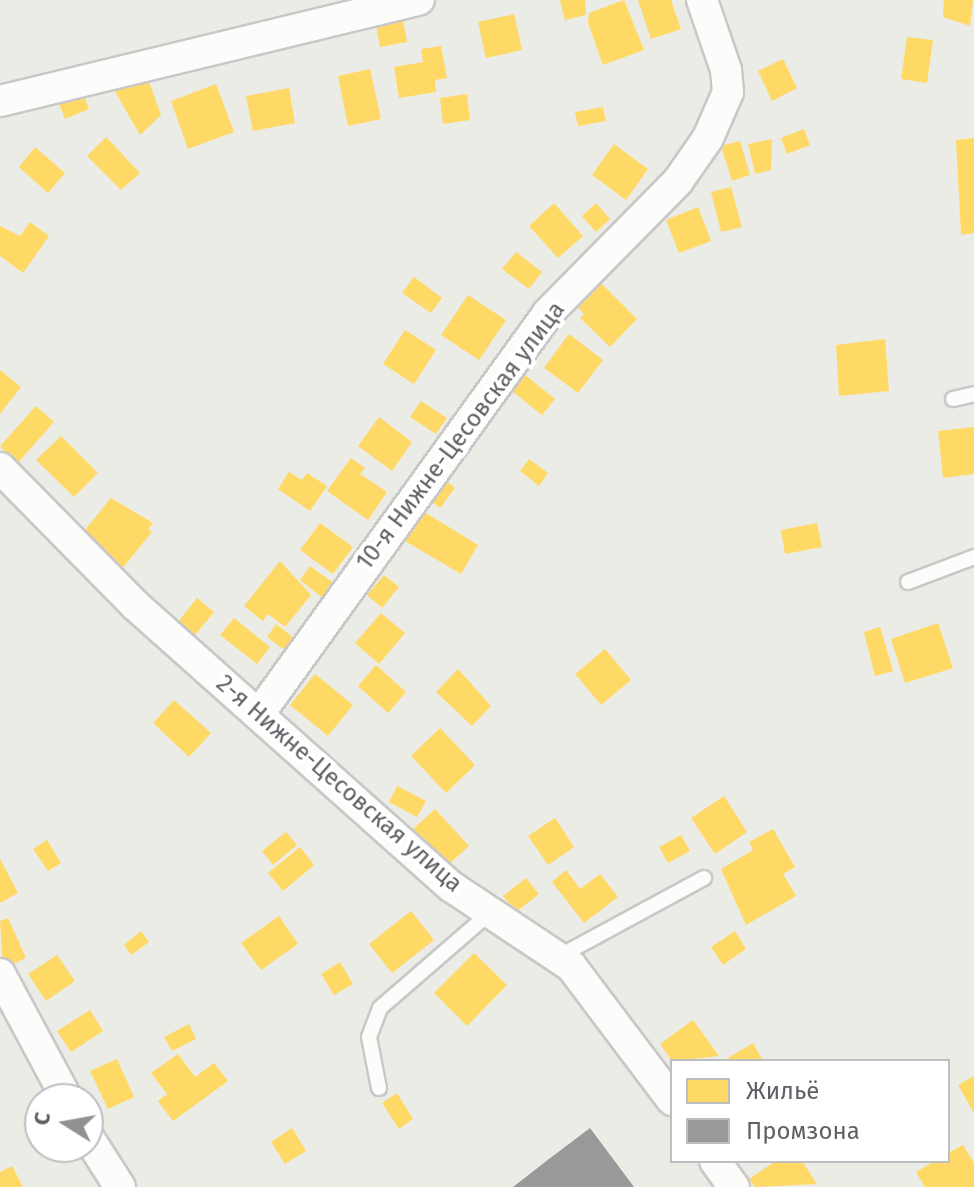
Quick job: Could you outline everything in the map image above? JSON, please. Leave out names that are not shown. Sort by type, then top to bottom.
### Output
[{"type":"street","points":[[0,101],[419,0]]},
{"type":"street","name":"10-я Нижне-Цесовская улица","points":[[259,714],[547,314],[678,181],[708,138],[728,92],[726,70],[702,0]]},
{"type":"street","name":"2-я Нижне-Цесовская улица","points":[[0,468],[135,605],[452,887],[558,957],[591,986],[670,1097]]},
{"type":"street","points":[[0,974],[58,1083]]},
{"type":"street","points":[[104,1162],[120,1187]]},
{"type":"street","points":[[716,1163],[734,1187]]},
{"type":"lane","points":[[953,399],[974,394]]},
{"type":"lane","points":[[908,582],[974,557]]},
{"type":"lane","points":[[558,957],[704,878]]},
{"type":"lane","points":[[379,1088],[369,1037],[380,1008],[491,912]]},
{"type":"building: Жильё","points":[[560,0],[585,0],[586,15],[565,20]]},
{"type":"building: Жильё","points":[[624,0],[644,50],[603,65],[588,23],[589,13]]},
{"type":"building: Жильё","points":[[638,0],[671,0],[681,29],[651,39]]},
{"type":"building: Жильё","points":[[944,0],[973,0],[970,26],[943,17]]},
{"type":"building: Жильё","points":[[514,14],[522,50],[486,58],[478,22]]},
{"type":"building: Жильё","points":[[403,21],[407,42],[380,47],[376,25]]},
{"type":"building: Жильё","points":[[907,37],[933,40],[927,83],[901,79]]},
{"type":"building: Жильё","points":[[441,46],[447,78],[435,80],[436,92],[399,98],[394,67],[423,62],[421,49]]},
{"type":"building: Жильё","points":[[783,59],[797,88],[772,101],[758,71]]},
{"type":"building: Жильё","points":[[370,69],[381,119],[348,126],[338,76]]},
{"type":"building: Жильё","points":[[149,82],[161,115],[140,135],[114,90]]},
{"type":"building: Жильё","points":[[216,84],[234,132],[188,149],[171,101]]},
{"type":"building: Жильё","points":[[289,88],[295,123],[253,131],[246,96]]},
{"type":"building: Жильё","points":[[83,94],[89,109],[65,119],[59,104]]},
{"type":"building: Жильё","points":[[467,94],[470,120],[443,124],[440,98]]},
{"type":"building: Жильё","points":[[603,107],[606,121],[578,126],[575,112]]},
{"type":"building: Жильё","points":[[804,129],[810,145],[787,154],[781,138]]},
{"type":"building: Жильё","points":[[106,137],[140,173],[121,190],[87,156]]},
{"type":"building: Жильё","points":[[974,138],[974,233],[961,235],[956,140]]},
{"type":"building: Жильё","points":[[772,139],[771,170],[755,174],[748,144]]},
{"type":"building: Жильё","points":[[740,141],[750,175],[732,181],[721,146]]},
{"type":"building: Жильё","points":[[614,144],[648,169],[626,200],[592,175]]},
{"type":"building: Жильё","points":[[35,147],[65,173],[48,193],[19,167]]},
{"type":"building: Жильё","points":[[731,187],[742,227],[721,232],[711,192]]},
{"type":"building: Жильё","points":[[554,203],[583,236],[558,258],[529,226]]},
{"type":"building: Жильё","points":[[596,203],[610,219],[596,232],[582,216]]},
{"type":"building: Жильё","points":[[698,207],[711,241],[679,253],[666,220]]},
{"type":"building: Жильё","points":[[30,222],[49,236],[23,273],[0,256],[0,226],[20,236]]},
{"type":"building: Жильё","points":[[516,252],[542,272],[529,289],[502,269]]},
{"type":"building: Жильё","points":[[414,277],[442,298],[431,313],[402,293]]},
{"type":"building: Жильё","points":[[597,279],[637,319],[610,347],[580,318],[584,314],[574,303]]},
{"type":"building: Жильё","points":[[468,295],[506,320],[479,360],[441,335]]},
{"type":"building: Жильё","points":[[405,330],[436,350],[414,384],[383,364]]},
{"type":"building: Жильё","points":[[569,334],[603,360],[578,393],[544,368]]},
{"type":"building: Жильё","points":[[885,339],[889,391],[839,396],[836,345]]},
{"type":"building: Жильё","points":[[515,367],[555,399],[542,415],[502,383]]},
{"type":"building: Жильё","points":[[0,370],[21,387],[0,414]]},
{"type":"building: Жильё","points":[[421,401],[447,418],[436,434],[410,417]]},
{"type":"building: Жильё","points":[[36,406],[54,422],[16,465],[0,446]]},
{"type":"building: Жильё","points":[[379,417],[412,442],[392,471],[358,446]]},
{"type":"building: Жильё","points":[[974,427],[974,474],[943,478],[938,431]]},
{"type":"building: Жильё","points":[[61,436],[98,473],[74,497],[36,460]]},
{"type":"building: Жильё","points":[[351,458],[365,468],[360,474],[387,492],[368,520],[327,491]]},
{"type":"building: Жильё","points":[[529,459],[548,473],[539,486],[520,471]]},
{"type":"building: Жильё","points":[[289,472],[302,480],[307,473],[327,486],[310,511],[278,489]]},
{"type":"building: Жильё","points":[[439,475],[455,488],[440,508],[424,496]]},
{"type":"building: Жильё","points":[[111,498],[153,523],[148,529],[152,532],[121,570],[80,536]]},
{"type":"building: Жильё","points":[[416,507],[478,545],[461,574],[398,537]]},
{"type":"building: Жильё","points":[[320,523],[353,547],[333,574],[300,550]]},
{"type":"building: Жильё","points":[[817,523],[822,547],[785,554],[781,530]]},
{"type":"building: Жильё","points":[[280,561],[311,595],[285,627],[268,614],[263,621],[244,606]]},
{"type":"building: Жильё","points":[[310,566],[335,584],[324,599],[300,580]]},
{"type":"building: Жильё","points":[[384,575],[399,587],[382,608],[367,595]]},
{"type":"building: Жильё","points":[[197,598],[214,612],[191,640],[174,627]]},
{"type":"building: Жильё","points":[[381,613],[405,633],[379,664],[355,643]]},
{"type":"building: Жильё","points":[[234,618],[270,647],[257,664],[220,635]]},
{"type":"building: Жильё","points":[[938,623],[953,668],[905,683],[891,639]]},
{"type":"building: Жильё","points":[[276,624],[295,639],[286,651],[267,637]]},
{"type":"building: Жильё","points":[[880,627],[893,671],[875,676],[864,632]]},
{"type":"building: Жильё","points":[[605,649],[631,680],[601,705],[575,674]]},
{"type":"building: Жильё","points":[[376,665],[406,692],[388,713],[358,686]]},
{"type":"building: Жильё","points":[[458,669],[491,706],[472,726],[436,692]]},
{"type":"building: Жильё","points":[[315,674],[353,705],[328,736],[290,705]]},
{"type":"building: Жильё","points":[[174,700],[211,733],[189,757],[153,723]]},
{"type":"building: Жильё","points":[[440,728],[475,765],[446,793],[411,756]]},
{"type":"building: Жильё","points":[[397,786],[426,801],[417,817],[389,802]]},
{"type":"building: Жильё","points":[[724,796],[747,832],[715,854],[691,818]]},
{"type":"building: Жильё","points":[[435,809],[469,846],[447,866],[413,829]]},
{"type":"building: Жильё","points":[[555,818],[574,847],[548,865],[528,836]]},
{"type":"building: Жильё","points":[[773,829],[795,867],[783,874],[796,896],[746,925],[721,869],[753,850],[749,842]]},
{"type":"building: Жильё","points":[[286,832],[297,845],[273,865],[262,851]]},
{"type":"building: Жильё","points":[[681,835],[690,851],[668,863],[659,847]]},
{"type":"building: Жильё","points":[[47,840],[61,863],[48,871],[33,849]]},
{"type":"building: Жильё","points":[[300,847],[314,865],[283,891],[268,873]]},
{"type":"building: Жильё","points":[[0,859],[18,893],[0,903]]},
{"type":"building: Жильё","points":[[566,870],[580,889],[600,874],[618,897],[584,923],[552,882]]},
{"type":"building: Жильё","points":[[526,878],[539,894],[516,912],[503,896]]},
{"type":"building: Жильё","points":[[411,911],[434,940],[392,973],[369,944]]},
{"type":"building: Жильё","points":[[279,916],[298,944],[261,970],[241,943]]},
{"type":"building: Жильё","points":[[8,918],[26,958],[3,969],[0,921]]},
{"type":"building: Жильё","points":[[141,931],[149,942],[131,955],[124,945]]},
{"type":"building: Жильё","points":[[735,931],[746,949],[723,965],[711,947]]},
{"type":"building: Жильё","points":[[474,953],[507,985],[467,1026],[434,993]]},
{"type":"building: Жильё","points":[[57,955],[75,981],[46,1001],[28,974]]},
{"type":"building: Жильё","points":[[340,962],[353,984],[334,995],[321,974]]},
{"type":"building: Жильё","points":[[90,1010],[103,1031],[71,1052],[57,1031]]},
{"type":"building: Жильё","points":[[693,1020],[719,1056],[671,1059],[660,1044]]},
{"type":"building: Жильё","points":[[189,1024],[196,1039],[172,1051],[164,1037]]},
{"type":"building: Жильё","points":[[753,1043],[762,1059],[726,1059]]},
{"type":"building: Жильё","points":[[178,1054],[195,1077],[214,1063],[228,1081],[173,1121],[158,1101],[167,1094],[151,1073]]},
{"type":"building: Жильё","points":[[117,1059],[134,1097],[108,1109],[104,1101],[104,1083],[96,1083],[90,1071]]},
{"type":"building: Жильё","points":[[974,1076],[974,1113],[958,1085]]},
{"type":"building: Жильё","points":[[397,1093],[413,1119],[399,1129],[382,1103]]},
{"type":"building: Жильё","points":[[292,1128],[306,1151],[285,1164],[271,1142]]},
{"type":"building: Жильё","points":[[963,1145],[974,1163],[974,1187],[925,1187],[916,1172],[932,1163],[950,1163],[950,1152]]},
{"type":"building: Жильё","points":[[773,1163],[803,1163],[817,1184],[755,1187],[749,1179]]},
{"type":"building: Жильё","points":[[12,1166],[23,1187],[0,1187],[0,1172]]},
{"type":"building: Промзона","points":[[590,1128],[634,1187],[513,1187],[549,1159]]}]
